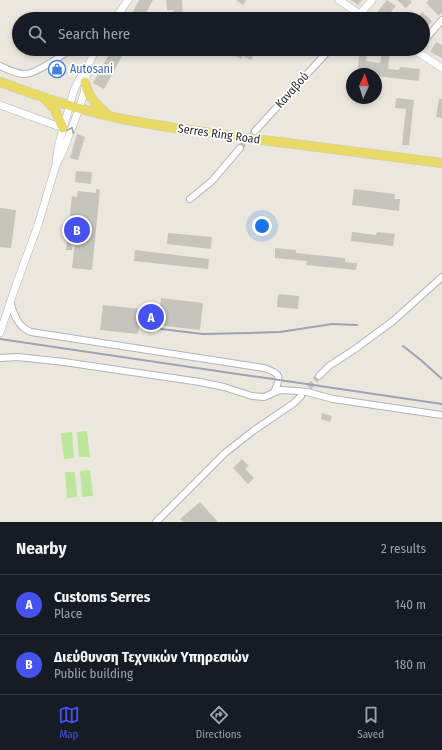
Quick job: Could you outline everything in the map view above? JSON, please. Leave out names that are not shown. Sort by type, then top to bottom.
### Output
[{"type":"main road","name":"Serres Ring Road","points":[[0,82],[69,106],[138,122],[238,137],[442,163]]},
{"type":"main road","points":[[85,82],[91,98],[110,116]]},
{"type":"main road","points":[[44,98],[55,110],[63,128]]},
{"type":"street","points":[[120,12],[128,0]]},
{"type":"street","points":[[339,0],[352,12]]},
{"type":"street","points":[[362,12],[372,0]]},
{"type":"street","points":[[430,34],[442,20]]},
{"type":"street","points":[[0,66],[19,73],[27,74],[43,67],[60,56]]},
{"type":"street","points":[[0,333],[38,225],[56,165],[63,128],[76,85],[93,56]]},
{"type":"street","name":"Καναβού","points":[[255,131],[324,56]]},
{"type":"street","points":[[424,56],[442,68]]},
{"type":"street","points":[[56,165],[80,108],[88,66]]},
{"type":"street","points":[[0,105],[63,128]]},
{"type":"street","points":[[190,199],[212,181],[240,148]]},
{"type":"street","points":[[319,376],[329,366],[393,321],[442,277]]},
{"type":"street","points":[[10,302],[18,322],[25,330],[264,368],[275,372],[279,377],[274,392]]},
{"type":"street","points":[[0,358],[18,357],[64,362],[192,381],[224,387],[252,396],[264,398],[280,390],[307,392],[333,399],[442,415]]},
{"type":"street","points":[[156,522],[225,453],[253,431],[294,403],[301,396]]},
{"type":"green space","points":[[87,431],[90,457],[79,457],[77,432]]},
{"type":"green space","points":[[72,432],[74,458],[64,459],[61,433]]},
{"type":"green space","points":[[90,470],[93,496],[82,497],[80,471]]},
{"type":"green space","points":[[65,472],[75,472],[77,497],[67,498]]},
{"type":"building","points":[[139,0],[153,0],[147,12],[133,12]]},
{"type":"building","points":[[166,0],[182,0],[183,12],[167,10]]},
{"type":"building","points":[[236,0],[245,0],[246,1],[243,5]]},
{"type":"building","points":[[351,0],[362,0],[358,5]]},
{"type":"building","points":[[387,0],[396,6],[391,12],[378,11]]},
{"type":"building","points":[[397,0],[410,0],[412,2],[406,8]]},
{"type":"building","points":[[429,0],[442,0],[442,12],[439,16],[426,3]]},
{"type":"building","points":[[436,42],[442,45],[442,58],[430,52]]},
{"type":"building","points":[[108,56],[122,56],[104,89],[93,83]]},
{"type":"building","points":[[235,56],[243,56],[241,59]]},
{"type":"building","points":[[243,56],[253,56],[251,60]]},
{"type":"building","points":[[359,56],[367,56],[366,61],[380,63],[381,56],[389,56],[388,69],[399,70],[400,67],[420,69],[419,81],[382,77],[382,68],[358,68]]},
{"type":"building","points":[[396,98],[414,100],[409,145],[402,145],[406,109],[395,108]]},
{"type":"building","points":[[439,99],[442,99],[442,118],[436,117]]},
{"type":"building","points":[[77,134],[85,137],[78,160],[70,158]]},
{"type":"building","points":[[76,171],[92,172],[91,184],[75,182]]},
{"type":"building","points":[[96,189],[100,190],[92,270],[72,268],[75,242],[73,242],[72,250],[66,250],[72,196],[77,197],[78,191],[96,193]]},
{"type":"building","points":[[354,189],[395,194],[394,199],[400,199],[399,211],[352,205]]},
{"type":"building","points":[[0,208],[16,210],[11,248],[0,247]]},
{"type":"building","points":[[352,232],[376,235],[377,232],[395,234],[393,246],[351,241]]},
{"type":"building","points":[[168,233],[212,237],[211,249],[167,244]]},
{"type":"building","points":[[275,248],[296,250],[296,253],[345,258],[345,262],[357,263],[356,270],[306,265],[307,261],[275,258]]},
{"type":"building","points":[[135,250],[209,259],[208,269],[134,261]]},
{"type":"building","points":[[278,294],[299,296],[298,309],[277,307]]},
{"type":"building","points":[[161,298],[203,303],[200,330],[140,323],[138,334],[100,330],[103,305],[160,311]]},
{"type":"building","points":[[322,413],[332,416],[330,422],[321,419]]},
{"type":"building","points":[[242,459],[249,466],[245,469],[254,478],[248,484],[233,468]]},
{"type":"building","points":[[200,502],[218,522],[183,522],[180,519]]},
{"type":"tunnel","points":[[240,148],[255,131]]},
{"type":"tunnel","points":[[303,394],[319,376]]},
{"type":"railway","points":[[144,327],[203,334],[280,332],[332,324],[357,325]]},
{"type":"railway","points":[[0,339],[442,404]]},
{"type":"railway","points":[[403,346],[442,379]]},
{"type":"place","name":"Autosani","points":[[57,69]]},
{"type":"place","name":"Διεύθυνση Τεχνικών Υπηρεσιών","points":[[77,230]]},
{"type":"place","name":"Customs Serres","points":[[151,317]]}]
